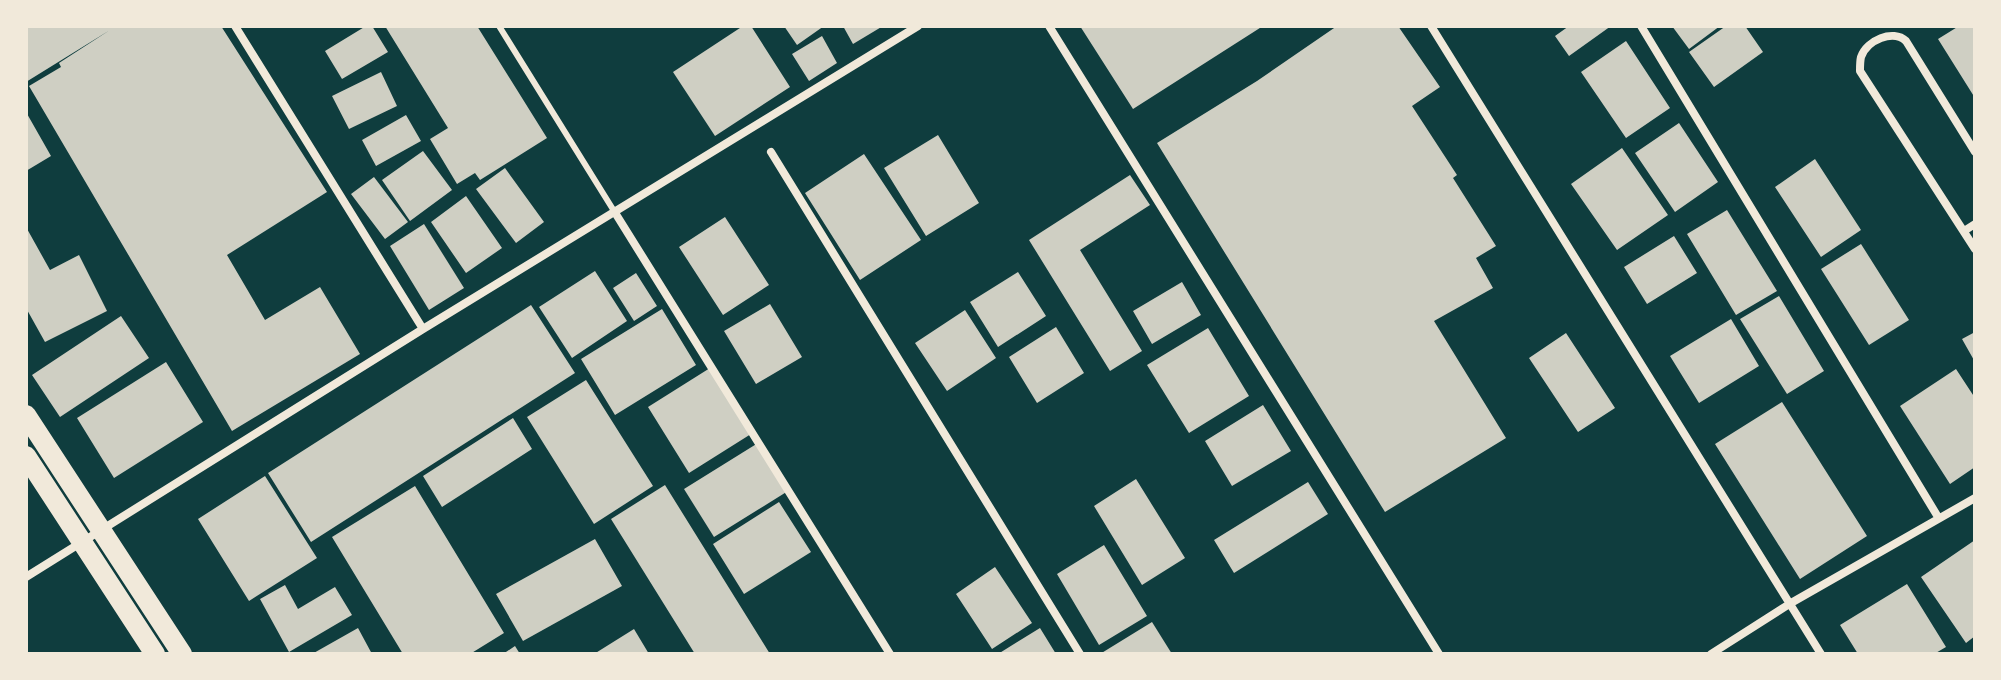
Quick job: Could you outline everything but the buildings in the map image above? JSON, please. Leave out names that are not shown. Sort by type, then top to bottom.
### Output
[{"type":"main road","points":[[26,415],[182,654]]},
{"type":"main road","points":[[26,456],[155,654]]},
{"type":"street","points":[[235,26],[423,329]]},
{"type":"street","points":[[26,577],[100,528],[918,26]]},
{"type":"street","points":[[1049,26],[1439,654]]},
{"type":"street","points":[[1431,26],[1821,654]]},
{"type":"street","points":[[1641,26],[1938,517]]},
{"type":"street","points":[[1975,152],[1906,41],[1899,35],[1890,34],[1870,46],[1861,56],[1860,71],[1975,249]]},
{"type":"street","points":[[771,152],[1080,654]]},
{"type":"street","points":[[614,211],[890,654]]},
{"type":"street","points":[[1964,231],[1975,224]]},
{"type":"street","points":[[1711,654],[1791,603],[1975,498]]},
{"type":"lane","points":[[499,26],[614,211]]}]
